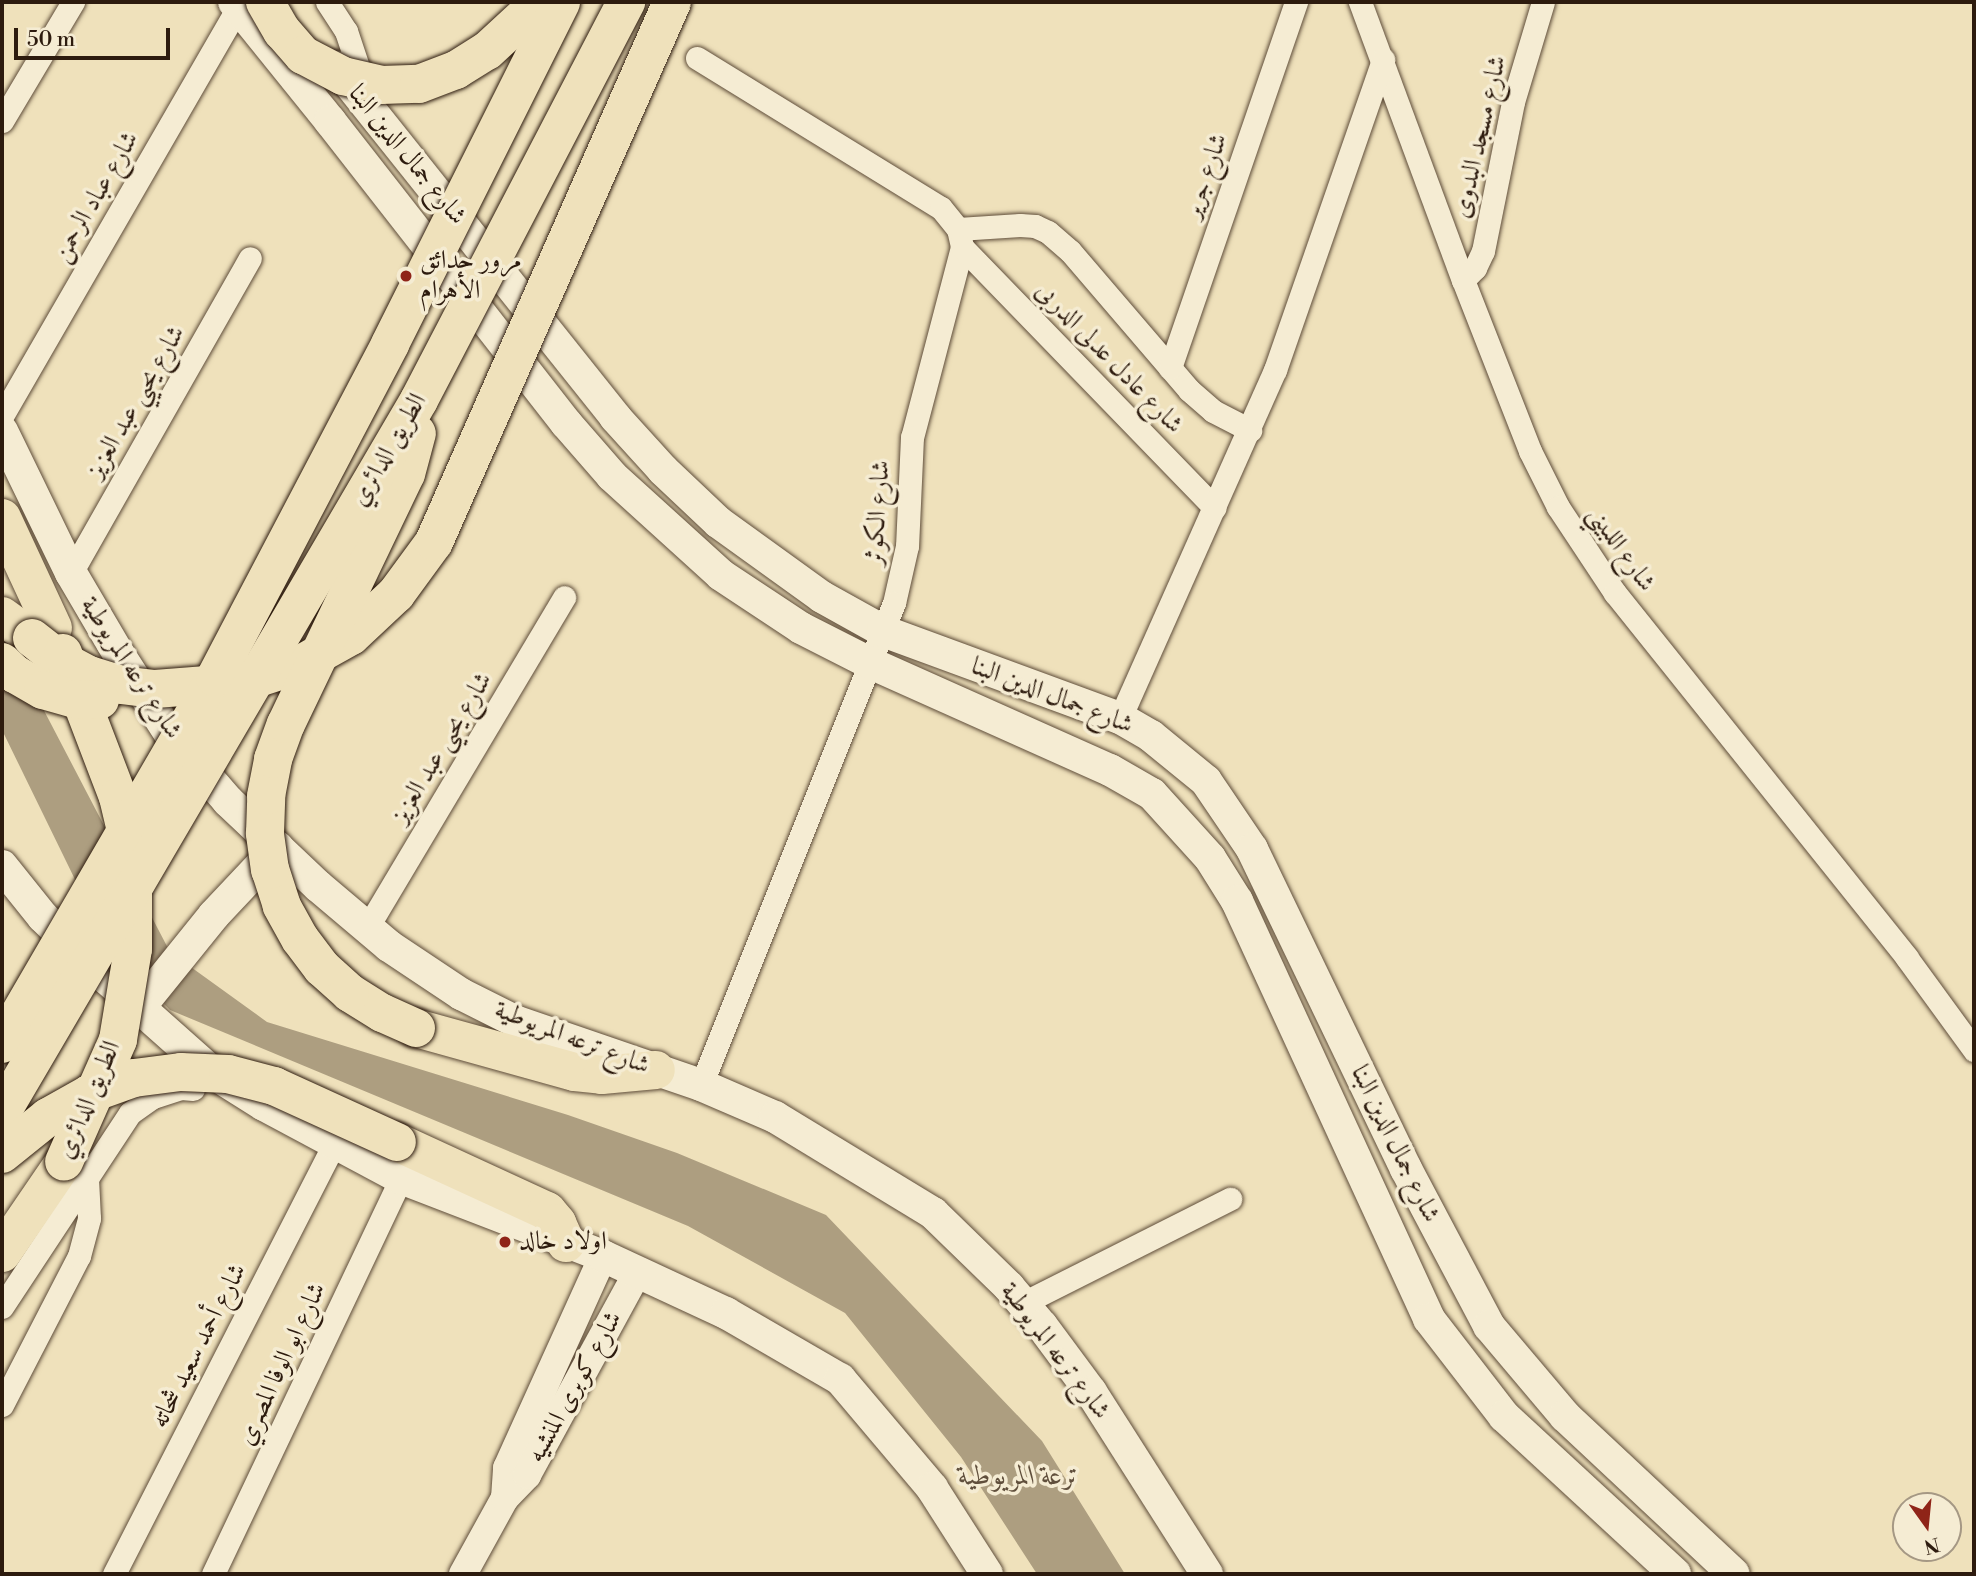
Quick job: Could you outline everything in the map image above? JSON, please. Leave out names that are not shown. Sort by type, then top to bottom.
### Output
[{"type":"highway","points":[[245,4],[282,31],[303,55],[343,76],[381,85],[419,84],[456,70],[487,51],[540,2]]},
{"type":"highway","name":"الطريق الدائري","points":[[2,1044],[215,678],[390,344],[561,2]]},
{"type":"highway","name":"الطريق الدائري","points":[[2,1112],[419,400],[626,2]]},
{"type":"highway","points":[[2,616],[59,659],[89,675],[121,685],[155,690],[246,682],[301,664],[351,636],[396,594],[434,542],[671,2]]},
{"type":"highway","points":[[419,400],[415,452],[407,474],[286,724],[273,759],[266,796],[265,833],[270,870],[282,906],[300,939],[322,968],[360,1000],[416,1028],[575,1072],[629,1074],[656,1070]]},
{"type":"highway","name":"الطريق الدائري","points":[[2,518],[53,628],[118,797],[133,860],[133,949],[118,1040],[64,1162],[2,1253]]},
{"type":"highway","points":[[2,662],[15,674],[43,690],[75,699],[107,700],[139,694],[169,681],[199,657],[271,572]]},
{"type":"highway","points":[[2,1154],[48,1117],[89,1094],[134,1078],[181,1072],[228,1074],[274,1086],[399,1160],[547,1211],[557,1223],[566,1243]]},
{"type":"main road","name":"شارع جمال الدين البنا","points":[[281,2],[370,109],[615,417],[663,470],[718,522],[822,597],[883,631],[1120,718],[1151,736],[1206,781],[1238,826],[1437,1231],[1494,1334],[1565,1416],[1734,1574]]},
{"type":"main road","name":"شارع جمال الدين البنا","points":[[245,4],[557,412],[612,476],[721,575],[802,628],[868,662],[1152,794],[1210,858],[1237,901],[1429,1319],[1504,1416],[1675,1574]]},
{"type":"main road","name":"شارع ترعه المريوطية","points":[[2,431],[71,573],[170,734],[228,801],[367,928],[461,994],[506,1017],[701,1085],[775,1117],[933,1213],[959,1236],[1023,1303],[1091,1392],[1207,1574]]},
{"type":"main road","points":[[802,628],[822,597]]},
{"type":"main road","points":[[145,1001],[195,939],[278,847]]},
{"type":"main road","points":[[2,866],[43,917],[145,1001],[213,1073],[335,1142],[399,1160]]},
{"type":"main road","points":[[566,1243],[638,1271],[726,1312],[840,1379],[932,1488],[987,1574]]},
{"type":"street","points":[[2,121],[73,2]]},
{"type":"street","points":[[327,2],[346,31],[361,69],[370,109]]},
{"type":"street","name":"شارع جرير","points":[[1170,369],[1296,2]]},
{"type":"street","name":"شارع اللبيني","points":[[1360,2],[1463,280],[1531,451],[1558,507],[1615,593],[1900,948],[1974,1050]]},
{"type":"street","name":"شارع مسجد البدوى","points":[[1463,280],[1475,268],[1483,251],[1513,102],[1543,2]]},
{"type":"street","name":"شارع عباد الرحمن","points":[[2,416],[245,4]]},
{"type":"street","points":[[697,58],[941,208],[960,238],[1020,225],[1035,226],[1048,232],[1070,251],[1170,369],[1213,411],[1250,430]]},
{"type":"street","points":[[1120,718],[1275,370],[1383,59]]},
{"type":"street","name":"شارع عادل عدلى الدربى","points":[[960,238],[1215,508]]},
{"type":"street","name":"شارع الكوثر","points":[[701,1085],[868,662],[883,631],[903,574],[907,546],[912,437],[960,238]]},
{"type":"street","name":"شارع يحيي عبد العزيز","points":[[71,573],[250,258]]},
{"type":"street","name":"شارع يحيى عبد العزيز","points":[[367,928],[564,597]]},
{"type":"street","points":[[2,1307],[130,1114],[153,1097],[181,1088],[242,1091]]},
{"type":"street","name":"شارع أحمد سعيد شحاته","points":[[114,1574],[335,1142]]},
{"type":"street","name":"شارع ابو الوفا المصري","points":[[213,1574],[399,1160]]},
{"type":"street","points":[[2,1405],[79,1256],[89,1218],[87,1178]]},
{"type":"street","points":[[1023,1303],[1230,1199]]},
{"type":"street","name":"شارع كوبرى المنشيه","points":[[505,1498],[507,1468],[603,1256]]},
{"type":"street","name":"شارع كوبرى المنشيه","points":[[463,1574],[505,1498],[527,1475],[638,1271]]},
{"type":"water","name":"ترعة المريوطية","points":[[2,630],[170,952],[267,1022],[568,1115],[677,1153],[826,1215],[1042,1441],[1125,1574],[1037,1574],[961,1457],[845,1313],[688,1226],[170,1010],[108,947],[2,730]]},
{"type":"place","name":"مرور حدائق الأهرام","points":[[406,276]]},
{"type":"place","name":"اولاد خالد","points":[[505,1242]]}]
